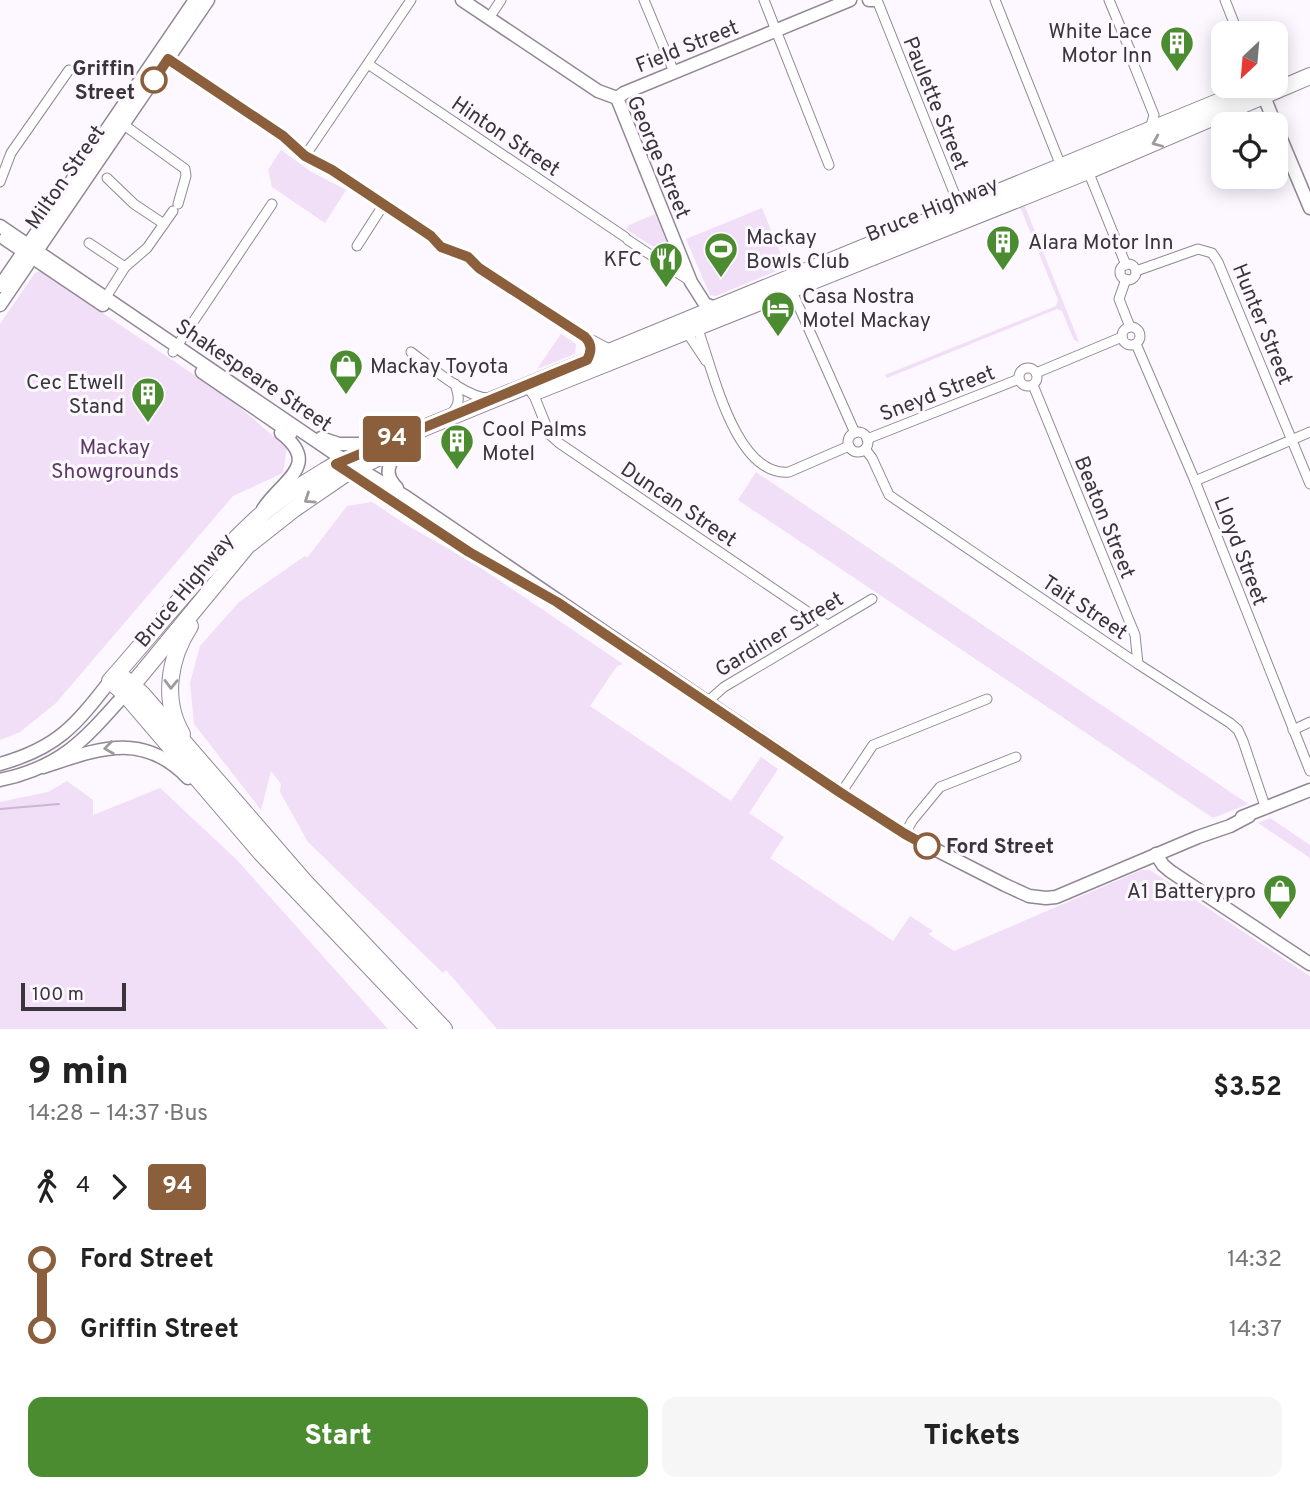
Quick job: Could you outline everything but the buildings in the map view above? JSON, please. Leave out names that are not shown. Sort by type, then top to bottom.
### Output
[{"type":"highway","points":[[1288,73],[1310,65]]},
{"type":"highway","name":"Bruce Highway","points":[[1288,82],[1310,76]]},
{"type":"highway","name":"Bruce Highway","points":[[128,689],[247,546],[346,466],[381,444],[613,349],[711,316],[763,295],[788,290],[962,213],[1060,166],[1235,98]]},
{"type":"highway","name":"Bruce Highway","points":[[114,677],[204,571],[254,521],[297,488],[346,466],[533,393],[698,320],[962,213],[1088,171],[1241,98]]},
{"type":"highway","points":[[193,753],[178,727],[171,702],[171,671],[175,654],[192,623],[272,527]]},
{"type":"highway","points":[[114,677],[128,689],[261,853],[429,1029]]},
{"type":"highway","points":[[128,689],[142,694],[304,881],[444,1029]]},
{"type":"street","name":"Milton Street","points":[[0,286],[30,251],[124,125],[195,0]]},
{"type":"street","name":"Milton Street","points":[[0,305],[30,251],[164,57],[208,0]]},
{"type":"street","points":[[305,156],[411,0]]},
{"type":"street","name":"George Street","points":[[462,0],[598,92],[617,98],[690,281],[698,320]]},
{"type":"street","points":[[489,18],[501,0]]},
{"type":"street","points":[[645,0],[674,72]]},
{"type":"street","points":[[764,0],[829,165]]},
{"type":"street","name":"Field Street","points":[[617,98],[850,0]]},
{"type":"street","name":"Paulette Street","points":[[874,0],[962,213]]},
{"type":"street","points":[[995,0],[1060,166]]},
{"type":"street","points":[[1109,0],[1130,50],[1154,120],[1150,130]]},
{"type":"street","points":[[1225,0],[1233,21]]},
{"type":"street","points":[[164,57],[283,136],[305,156],[330,168],[431,236],[441,247],[468,257],[496,280],[585,337],[613,349]]},
{"type":"street","name":"Hinton Street","points":[[368,64],[690,281]]},
{"type":"street","points":[[0,182],[11,153],[69,70]]},
{"type":"street","points":[[1150,108],[1170,122]]},
{"type":"street","points":[[106,297],[125,267],[147,248],[175,208],[186,176],[186,169],[124,125]]},
{"type":"street","points":[[1288,156],[1310,208]]},
{"type":"street","points":[[1088,171],[1126,265]]},
{"type":"street","points":[[107,178],[134,204],[164,224]]},
{"type":"street","points":[[175,349],[272,204]]},
{"type":"street","points":[[357,246],[384,204]]},
{"type":"street","name":"Shakespeare Street","points":[[0,226],[30,251],[301,430],[346,466],[406,497],[841,793],[905,834],[1018,892],[1039,898],[1056,897],[1198,837],[1230,827],[1310,790]]},
{"type":"street","name":"Shakespeare Street","points":[[0,236],[106,297],[244,402],[346,466],[469,552],[557,602]]},
{"type":"street","points":[[89,243],[125,267]]},
{"type":"street","name":"Hunter Street","points":[[1136,271],[1198,249],[1212,253],[1310,484]]},
{"type":"street","points":[[1126,265],[1131,265],[1136,271],[1133,278],[1126,279]]},
{"type":"street","points":[[1126,265],[1121,271],[1126,279]]},
{"type":"street","points":[[1126,279],[1119,299],[1130,327]]},
{"type":"street","points":[[788,290],[855,433]]},
{"type":"street","points":[[698,320],[707,362],[737,438],[750,454],[780,473],[789,472],[849,446]]},
{"type":"street","points":[[698,320],[690,337],[707,362]]},
{"type":"street","points":[[1130,327],[1140,332],[1140,339],[1136,344],[1129,345],[1122,337],[1124,330],[1130,327]]},
{"type":"street","points":[[585,337],[591,347],[587,360]]},
{"type":"street","points":[[1036,373],[1122,337]]},
{"type":"street","name":"Lloyd Street","points":[[1136,344],[1195,481],[1310,771]]},
{"type":"street","points":[[411,352],[455,384],[481,397],[496,397]]},
{"type":"street","points":[[1025,369],[1032,369],[1036,373],[1037,380],[1033,385],[1026,386],[1019,379],[1020,373],[1025,369]]},
{"type":"street","name":"Sneyd Street","points":[[866,444],[1019,379]]},
{"type":"street","points":[[449,416],[459,403],[460,397],[455,384]]},
{"type":"street","name":"Beaton Street","points":[[1033,385],[1135,635],[1138,664]]},
{"type":"street","name":"Duncan Street","points":[[533,393],[550,435],[559,443],[827,625]]},
{"type":"street","points":[[244,402],[290,440],[298,449],[300,460],[293,474],[272,495],[254,521]]},
{"type":"street","points":[[301,430],[340,444],[381,444]]},
{"type":"street","points":[[1195,481],[1310,432]]},
{"type":"street","points":[[855,433],[862,433],[866,444],[857,452],[849,446],[849,438],[855,433]]},
{"type":"street","name":"Tait Street","points":[[866,444],[889,495],[1238,730],[1266,809]]},
{"type":"street","points":[[404,445],[387,469],[390,481],[406,497]]},
{"type":"street","name":"Gardiner Street","points":[[707,702],[717,691],[872,599]]},
{"type":"street","points":[[0,764],[27,756],[50,745],[68,731],[114,677]]},
{"type":"street","points":[[43,767],[67,754],[88,737],[128,689]]},
{"type":"street","points":[[841,793],[873,745],[987,699]]},
{"type":"street","points":[[1293,730],[1310,722]]},
{"type":"street","points":[[0,780],[102,748],[129,747],[153,753],[179,769],[261,853]]},
{"type":"street","points":[[905,834],[912,821],[940,787],[1016,757]]},
{"type":"street","points":[[1156,854],[1170,871],[1310,964]]},
{"type":"green space","points":[[281,150],[310,171],[346,190],[325,223],[272,187],[268,170]]},
{"type":"green space","points":[[1024,204],[1079,342],[1074,340],[1062,311],[1057,309],[887,378],[885,375],[1056,306],[1058,300],[1021,209],[1015,207]]},
{"type":"green space","name":"Mackay Bowls Club","points":[[762,208],[786,267],[716,296],[710,295],[686,239]]},
{"type":"green space","points":[[655,214],[672,259],[626,229],[629,225]]},
{"type":"green space","name":"Mackay Showgrounds","points":[[40,271],[230,399],[287,448],[283,473],[233,496],[56,703],[20,732],[0,740],[0,324],[35,273]]},
{"type":"green space","points":[[561,334],[576,344],[575,354],[537,369]]},
{"type":"green space","points":[[756,472],[1248,804],[1213,818],[738,500]]},
{"type":"green space","points":[[372,502],[472,562],[623,664],[617,666],[590,706],[731,801],[761,757],[778,769],[749,813],[784,837],[770,858],[893,941],[910,916],[933,931],[928,934],[954,951],[1142,870],[1150,870],[1310,976],[1310,1029],[497,1029],[446,970],[443,973],[308,842],[280,792],[281,784],[271,771],[261,810],[194,724],[190,683],[200,646],[239,602],[305,556],[307,558],[347,506]]},
{"type":"green space","points":[[67,781],[93,800],[93,815],[160,788],[237,860],[388,1029],[0,1029],[0,802],[48,792]]},
{"type":"green space","points":[[1270,818],[1310,845],[1310,858],[1258,823]]},
{"type":"waterway","points":[[0,809],[59,804]]},
{"type":"bus line","name":"94","points":[[154,80],[168,59],[283,136],[305,156],[332,170],[431,236],[441,247],[468,257],[479,268],[585,337],[590,343],[587,360],[336,464],[469,552],[557,602],[841,793],[927,846]]},
{"type":"place","name":"White Lace Motor Inn","points":[[1177,73]]},
{"type":"place","name":"Griffin Street","points":[[154,80]]},
{"type":"place","name":"Alara Motor Inn","points":[[1003,272]]},
{"type":"place","name":"Mackay Bowls Club","points":[[721,279]]},
{"type":"place","name":"KFC","points":[[666,289]]},
{"type":"place","name":"Casa Nostra Motel Mackay","points":[[778,338]]},
{"type":"place","name":"Mackay Toyota","points":[[346,396]]},
{"type":"place","name":"Cec Etwell Stand","points":[[148,424]]},
{"type":"place","name":"Cool Palms Motel","points":[[457,471]]},
{"type":"place","name":"Ford Street","points":[[927,846]]},
{"type":"place","name":"A1 Batterypro","points":[[1280,921]]}]
